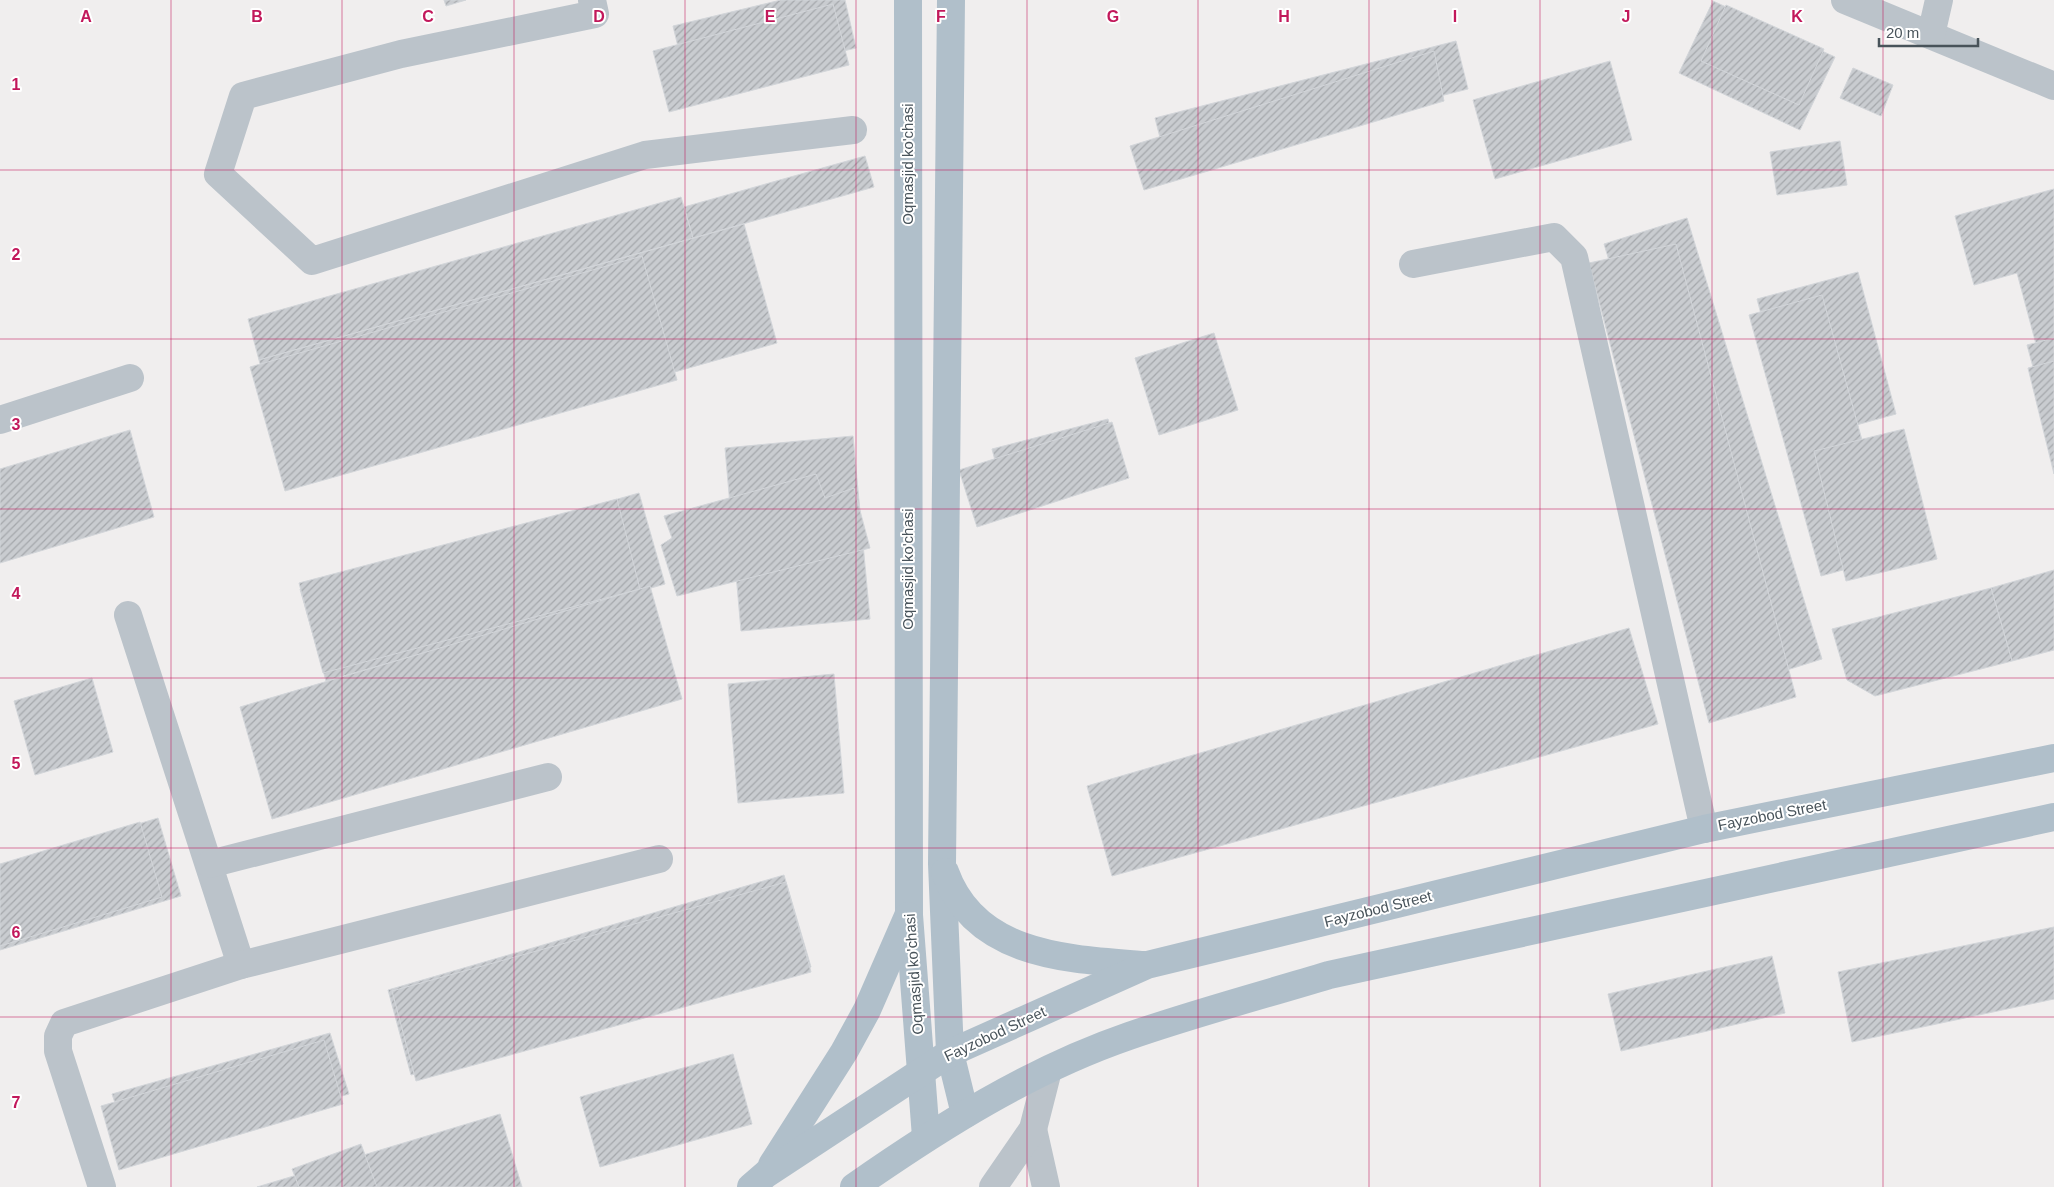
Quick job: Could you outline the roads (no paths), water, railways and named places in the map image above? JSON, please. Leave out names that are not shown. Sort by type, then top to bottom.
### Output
[{"type":"main road","name":"Oqmasjid ko'chasi","points":[[908,0],[909,915],[926,1137]]},
{"type":"main road","name":"Oqmasjid ko'chasi","points":[[952,0],[942,864],[950,1053],[965,1114]]},
{"type":"main road","name":"Fayzobod Street","points":[[759,1181],[920,1071],[950,1053],[1147,965],[1704,829],[2054,758]]},
{"type":"main road","points":[[854,1187],[926,1137],[965,1114],[1048,1070],[1128,1036],[1329,975],[2054,817]]},
{"type":"main road","points":[[942,864],[952,890],[975,921],[998,936],[1028,949],[1089,961],[1147,965]]},
{"type":"main road","points":[[759,1181],[858,1027],[909,915]]},
{"type":"street","points":[[592,0],[595,14],[401,54],[243,96],[218,174],[312,261],[645,155],[853,130]]},
{"type":"street","points":[[1845,0],[2054,86]]},
{"type":"street","points":[[1931,35],[1938,0]]},
{"type":"street","points":[[1413,264],[1554,237],[1574,257],[1704,829]]},
{"type":"street","points":[[0,420],[130,378]]},
{"type":"street","points":[[128,615],[210,864],[241,965]]},
{"type":"street","points":[[210,864],[548,777]]},
{"type":"street","points":[[102,1187],[58,1051],[58,1036],[64,1023],[241,965],[659,859]]},
{"type":"street","points":[[992,1187],[1033,1129],[1048,1070]]},
{"type":"street","points":[[1033,1129],[1046,1187]]}]
